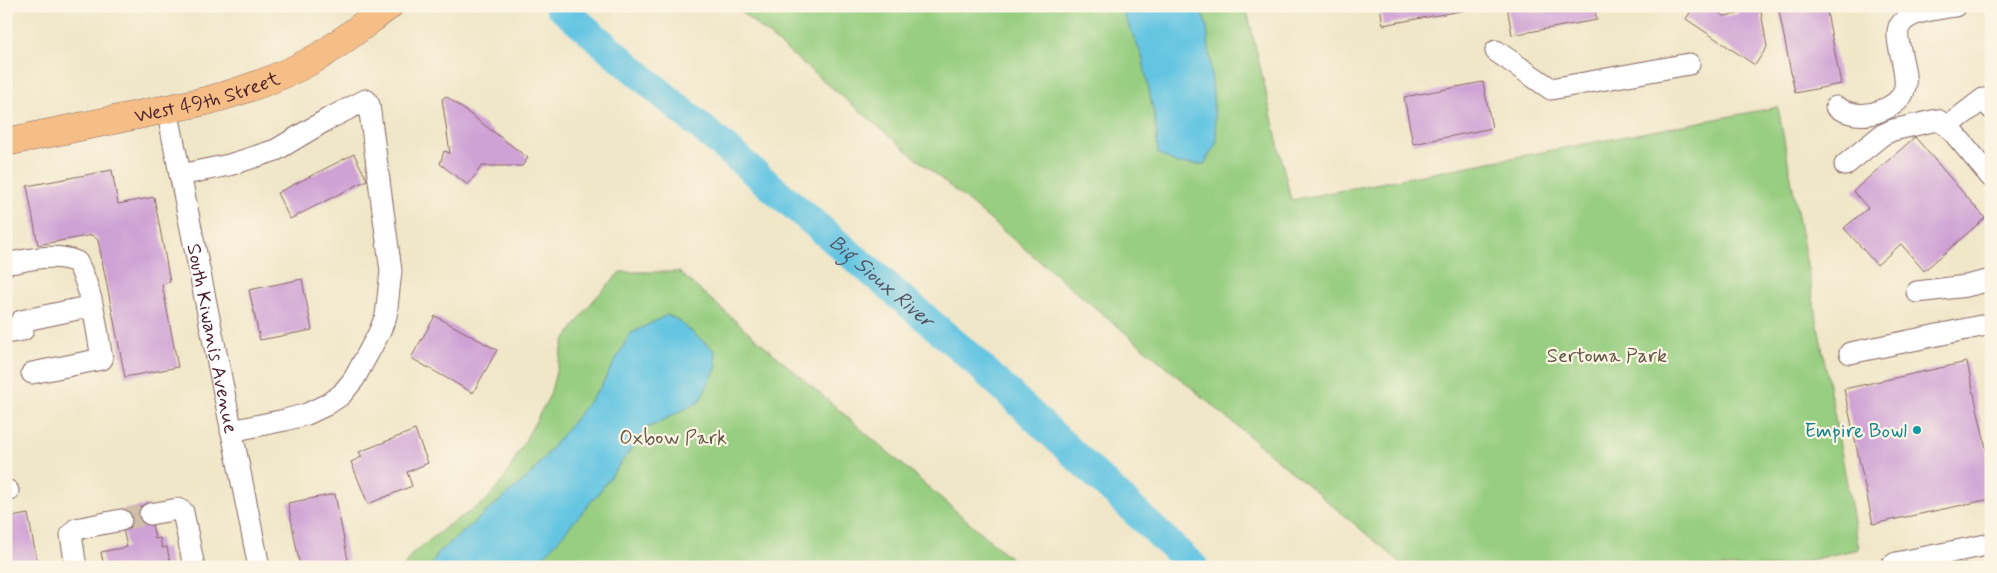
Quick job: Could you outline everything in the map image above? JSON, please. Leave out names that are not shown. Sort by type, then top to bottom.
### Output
[{"type":"main road","name":"West 49th Street","points":[[6,142],[237,93],[292,70],[323,54],[389,6]]},
{"type":"street","points":[[1836,107],[1847,114],[1856,115],[1876,113],[1899,102],[1904,95],[1906,82],[1898,40],[1899,28],[1904,20],[1911,16],[1955,6]]},
{"type":"street","points":[[1496,51],[1551,89],[1689,64]]},
{"type":"street","points":[[1948,126],[1983,99],[1991,108]]},
{"type":"street","points":[[180,174],[229,165],[276,150],[328,119],[366,100],[370,105],[391,271],[386,316],[379,333],[354,379],[341,395],[326,405],[307,414],[231,431]]},
{"type":"street","name":"South Kiwanis Avenue","points":[[167,109],[259,567]]},
{"type":"street","points":[[1845,165],[1882,135],[1893,130],[1937,120],[1948,126],[1991,177]]},
{"type":"street","points":[[10,263],[50,257],[64,257],[77,262],[86,280],[92,306],[102,359],[32,372]]},
{"type":"street","points":[[1917,292],[1966,286],[1991,280]]},
{"type":"street","points":[[17,328],[92,306]]},
{"type":"street","points":[[1850,353],[1991,324]]},
{"type":"street","points":[[150,514],[178,509],[182,512],[194,567]]},
{"type":"street","points":[[76,567],[71,535],[76,529],[121,520]]},
{"type":"street","points":[[1890,567],[1896,563],[1991,544]]},
{"type":"green space","name":"Sertoma Park","points":[[734,6],[1246,6],[1291,200],[1778,107],[1859,549],[1779,567],[1406,567]]},
{"type":"green space","name":"Oxbow Park","points":[[620,272],[679,272],[1021,567],[404,567],[412,554],[450,524],[485,502],[504,479],[550,395],[564,341],[592,302]]},
{"type":"water","points":[[1120,6],[1199,6],[1207,26],[1217,142],[1204,164],[1177,164],[1158,153],[1155,120],[1142,56]]},
{"type":"water","points":[[667,315],[676,319],[715,351],[717,367],[699,402],[646,429],[597,495],[535,567],[430,567],[438,553],[530,475],[600,388],[630,334]]},
{"type":"building","points":[[1380,6],[1466,6],[1466,10],[1383,25]]},
{"type":"building","points":[[1507,6],[1594,6],[1597,20],[1512,35]]},
{"type":"building","points":[[1694,6],[1710,6],[1724,16],[1738,14],[1737,6],[1760,6],[1767,47],[1755,65],[1686,19]]},
{"type":"building","points":[[1778,6],[1831,6],[1827,12],[1841,84],[1795,93]]},
{"type":"building","points":[[1483,82],[1492,128],[1413,144],[1404,97]]},
{"type":"building","points":[[446,96],[528,158],[522,166],[482,166],[468,185],[440,164],[444,151],[450,153],[442,99]]},
{"type":"building","points":[[1915,137],[1985,218],[1924,271],[1901,244],[1877,265],[1844,228],[1868,208],[1853,191]]},
{"type":"building","points":[[354,154],[367,180],[290,219],[277,193]]},
{"type":"building","points":[[112,170],[118,204],[154,197],[170,282],[162,284],[178,367],[125,377],[98,240],[92,235],[38,245],[27,186]]},
{"type":"building","points":[[302,279],[312,330],[260,340],[249,290]]},
{"type":"building","points":[[435,316],[497,350],[473,393],[411,358]]},
{"type":"building","name":"Empire Bowl","points":[[1967,362],[1991,471],[1991,499],[1873,524],[1844,389]]},
{"type":"building","points":[[415,430],[428,463],[407,472],[412,486],[368,504],[351,462],[362,457],[359,452]]},
{"type":"building","points":[[335,494],[348,560],[313,567],[300,567],[288,503]]},
{"type":"building","points":[[148,505],[155,539],[160,538],[162,548],[167,547],[171,567],[104,567],[101,552],[127,547],[119,511]]},
{"type":"building","points":[[28,514],[38,567],[6,567],[6,518]]},
{"type":"building","points":[[1955,563],[1978,565],[1978,567],[1954,567]]},
{"type":"waterway","name":"Big Sioux River","points":[[559,6],[965,352],[1194,567]]},
{"type":"tunnel","points":[[121,520],[150,514]]},
{"type":"place","name":"Empire Bowl","points":[[1917,430]]}]
